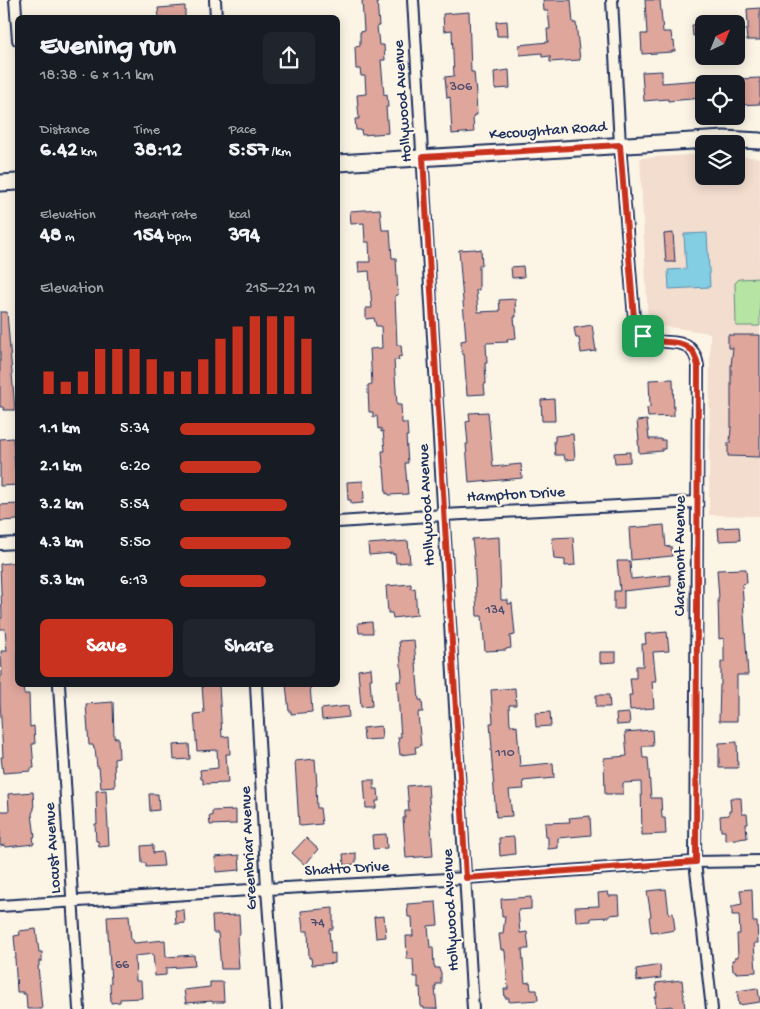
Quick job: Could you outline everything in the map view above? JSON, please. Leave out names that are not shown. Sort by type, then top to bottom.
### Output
[{"type":"main road","name":"Kecoughtan Road","points":[[340,163],[724,139],[760,141]]},
{"type":"main road","points":[[0,183],[15,182]]},
{"type":"street","points":[[15,0],[16,15]]},
{"type":"street","points":[[215,0],[216,15]]},
{"type":"street","name":"Hollywood Avenue","points":[[413,0],[473,1009]]},
{"type":"street","name":"Claremont Avenue","points":[[612,0],[620,145],[634,318],[639,331],[649,339],[678,342],[691,349],[698,366],[696,862],[712,1009]]},
{"type":"street","name":"Hampton Drive","points":[[340,522],[444,514],[696,502]]},
{"type":"street","points":[[0,544],[15,543]]},
{"type":"street","name":"Locust Avenue","points":[[59,687],[79,1009]]},
{"type":"street","name":"Greenbriar Avenue","points":[[256,687],[267,889],[276,1009]]},
{"type":"street","name":"Shatto Drive","points":[[0,906],[696,862],[760,861]]},
{"type":"shaded area","points":[[695,155],[695,185],[745,185],[745,157],[760,158],[760,516],[709,515],[710,333],[648,324],[640,158]]},
{"type":"green space","points":[[760,278],[760,326],[736,326],[735,283],[739,279]]},
{"type":"water","points":[[707,233],[710,287],[669,289],[668,270],[686,269],[684,234]]},
{"type":"building","points":[[362,0],[377,0],[379,45],[384,45],[385,60],[381,60],[384,95],[387,94],[388,133],[362,135],[361,130],[356,130],[355,119],[359,119],[357,95],[366,94],[365,76],[361,76],[360,69],[356,69],[355,47],[360,46],[360,32],[364,31]]},
{"type":"building","points":[[543,0],[571,0],[573,23],[576,23],[580,60],[550,62],[550,56],[542,57],[542,53],[520,55],[519,45],[548,42],[547,29],[550,29],[548,11],[544,11]]},
{"type":"building","points":[[645,0],[660,0],[663,32],[671,32],[675,51],[642,54],[641,34],[647,34]]},
{"type":"building","points":[[185,6],[185,15],[159,15],[158,8]]},
{"type":"building","points":[[760,8],[760,40],[747,40],[747,9]]},
{"type":"building","points":[[469,12],[471,72],[474,72],[477,115],[474,115],[473,118],[474,132],[452,134],[450,97],[447,98],[445,77],[454,76],[452,30],[444,31],[443,14]]},
{"type":"building","points":[[507,21],[508,36],[497,36],[496,22]]},
{"type":"building","points":[[692,25],[695,25],[695,36],[693,36]]},
{"type":"building","points":[[509,70],[510,88],[495,89],[494,72]]},
{"type":"building","points":[[662,71],[662,83],[695,80],[695,99],[644,101],[642,72]]},
{"type":"building","points":[[760,78],[760,104],[745,105],[745,79]]},
{"type":"building","points":[[380,209],[382,230],[390,230],[392,258],[396,258],[398,295],[395,296],[397,345],[401,345],[402,356],[398,357],[399,360],[394,360],[397,405],[401,405],[402,423],[407,423],[408,463],[405,463],[408,494],[386,494],[382,451],[385,451],[383,431],[381,432],[381,428],[378,429],[377,416],[373,417],[373,412],[369,412],[368,385],[372,384],[370,349],[382,348],[381,326],[376,326],[374,318],[366,319],[366,308],[372,308],[369,271],[359,272],[358,262],[370,262],[369,242],[365,242],[364,223],[351,224],[350,211]]},
{"type":"building","points":[[673,233],[675,262],[666,262],[664,234]]},
{"type":"building","points":[[481,249],[482,265],[479,265],[479,290],[476,290],[478,312],[500,311],[499,300],[515,299],[516,338],[507,339],[508,342],[486,343],[485,394],[467,395],[464,354],[462,354],[461,341],[466,340],[459,250]]},
{"type":"building","points":[[523,266],[524,277],[512,278],[511,267]]},
{"type":"building","points":[[0,312],[7,312],[15,410],[4,410],[3,407],[0,407]]},
{"type":"building","points":[[592,325],[596,351],[581,353],[579,338],[576,338],[574,328]]},
{"type":"building","points":[[728,335],[760,335],[760,457],[728,456],[731,427],[731,366],[733,348],[728,348]]},
{"type":"building","points":[[673,379],[674,416],[648,417],[647,408],[650,407],[649,380]]},
{"type":"building","points":[[554,399],[555,421],[542,421],[541,400]]},
{"type":"building","points":[[488,412],[493,467],[521,464],[522,478],[469,483],[466,422],[470,421],[469,413]]},
{"type":"building","points":[[647,420],[649,439],[665,440],[665,449],[662,449],[662,451],[639,453],[637,421]]},
{"type":"building","points":[[573,434],[575,459],[565,460],[564,455],[555,455],[555,436]]},
{"type":"building","points":[[13,438],[15,485],[0,486],[0,439]]},
{"type":"building","points":[[630,452],[630,462],[615,463],[614,453]]},
{"type":"building","points":[[363,481],[363,503],[351,504],[351,500],[348,500],[347,482]]},
{"type":"building","points":[[15,504],[15,520],[0,521],[0,505]]},
{"type":"building","points":[[664,525],[666,547],[671,546],[672,556],[631,560],[629,528]]},
{"type":"building","points":[[739,527],[740,540],[719,541],[718,528]]},
{"type":"building","points":[[499,537],[501,600],[508,600],[508,604],[512,603],[515,635],[510,636],[511,648],[485,651],[482,616],[477,616],[472,539]]},
{"type":"building","points":[[573,537],[575,565],[565,566],[565,560],[554,559],[552,538]]},
{"type":"building","points":[[408,541],[410,562],[396,563],[395,554],[393,555],[393,553],[369,555],[368,544]]},
{"type":"building","points":[[617,561],[630,561],[631,579],[670,575],[671,586],[623,591],[624,609],[614,609],[614,591],[620,591]]},
{"type":"building","points":[[15,562],[15,687],[23,687],[24,694],[29,694],[30,727],[34,726],[35,744],[32,744],[34,768],[31,768],[31,771],[3,773],[1,757],[3,757],[0,676],[2,676],[1,651],[7,651],[5,629],[0,629],[0,618],[2,618],[0,564]]},
{"type":"building","points":[[746,569],[747,583],[742,584],[748,675],[737,675],[737,721],[719,721],[721,662],[724,662],[724,638],[719,639],[717,570]]},
{"type":"building","points":[[411,584],[411,589],[415,588],[417,615],[393,618],[392,613],[388,613],[386,586]]},
{"type":"building","points":[[372,622],[373,633],[359,633],[358,623]]},
{"type":"building","points":[[667,632],[669,651],[653,652],[656,681],[652,681],[654,708],[630,710],[629,695],[632,695],[630,678],[636,678],[636,666],[643,666],[642,644],[646,644],[645,634]]},
{"type":"building","points":[[414,640],[419,700],[422,700],[423,712],[418,714],[421,746],[415,747],[416,753],[400,755],[398,737],[401,737],[397,681],[401,681],[402,677],[399,641]]},
{"type":"building","points":[[600,652],[616,652],[616,662],[600,663]]},
{"type":"building","points":[[371,668],[372,706],[361,707],[358,670]]},
{"type":"building","points":[[202,687],[219,687],[222,737],[229,736],[230,754],[226,754],[228,783],[203,784],[203,779],[201,779],[200,770],[218,768],[217,750],[197,751],[194,714],[204,713]]},
{"type":"building","points":[[286,687],[310,687],[312,712],[291,714],[291,711],[289,711]]},
{"type":"building","points":[[515,688],[516,705],[509,705],[510,725],[517,726],[520,766],[553,763],[554,778],[523,781],[524,789],[509,790],[512,816],[496,817],[491,749],[490,723],[493,723],[491,690]]},
{"type":"building","points":[[596,695],[609,695],[610,707],[596,707]]},
{"type":"building","points":[[113,702],[114,738],[118,737],[119,758],[114,759],[115,787],[101,788],[95,749],[93,745],[89,745],[86,704]]},
{"type":"building","points":[[348,706],[349,717],[322,720],[321,709]]},
{"type":"building","points":[[550,712],[551,726],[536,727],[535,713]]},
{"type":"building","points":[[629,713],[630,724],[617,725],[616,714]]},
{"type":"building","points":[[381,726],[382,739],[364,740],[363,728]]},
{"type":"building","points":[[652,730],[653,746],[642,746],[643,758],[648,758],[651,798],[661,798],[662,818],[665,818],[666,834],[642,835],[641,782],[623,783],[623,794],[605,794],[604,758],[627,756],[625,732]]},
{"type":"building","points":[[737,742],[738,768],[719,768],[719,743]]},
{"type":"building","points":[[189,744],[190,759],[174,760],[173,745]]},
{"type":"building","points":[[315,759],[317,808],[320,808],[322,824],[301,826],[299,825],[295,761]]},
{"type":"building","points":[[364,780],[374,780],[374,789],[378,789],[379,801],[376,801],[376,808],[366,808]]},
{"type":"building","points":[[428,784],[433,856],[406,858],[403,818],[405,818],[405,811],[409,811],[407,786]]},
{"type":"building","points":[[106,790],[109,846],[99,847],[98,841],[96,841],[95,824],[97,824],[96,791]]},
{"type":"building","points":[[33,792],[34,844],[0,846],[0,811],[9,811],[8,794]]},
{"type":"building","points":[[149,794],[158,794],[159,810],[150,811]]},
{"type":"building","points":[[730,798],[741,798],[742,814],[747,814],[747,838],[725,840],[725,831],[721,831],[720,816],[729,815],[729,811],[731,811]]},
{"type":"building","points":[[236,810],[236,824],[210,825],[209,816],[212,816],[212,811]]},
{"type":"building","points":[[590,816],[591,835],[558,838],[558,848],[548,849],[545,823],[570,822],[569,818]]},
{"type":"building","points":[[386,834],[387,848],[373,849],[372,835]]},
{"type":"building","points":[[514,837],[515,854],[500,856],[499,838]]},
{"type":"building","points":[[306,838],[318,849],[305,865],[292,853]]},
{"type":"building","points":[[153,845],[153,853],[162,852],[164,866],[146,867],[146,863],[142,863],[141,846]]},
{"type":"building","points":[[356,853],[356,864],[344,865],[343,854]]},
{"type":"building","points":[[239,855],[240,870],[216,872],[215,857]]},
{"type":"building","points":[[666,889],[669,914],[673,913],[675,930],[651,932],[649,917],[651,916],[647,891]]},
{"type":"building","points":[[752,889],[753,922],[757,922],[758,943],[754,943],[756,972],[736,973],[736,971],[733,971],[732,960],[738,957],[737,934],[740,934],[739,915],[732,915],[732,906],[742,904],[740,890]]},
{"type":"building","points":[[608,892],[609,896],[619,896],[620,914],[610,915],[610,917],[591,918],[591,921],[576,922],[575,907],[599,906],[598,893]]},
{"type":"building","points":[[531,897],[531,909],[518,910],[520,933],[527,932],[529,949],[522,949],[525,983],[530,982],[531,990],[537,990],[538,1000],[509,1002],[509,998],[505,998],[504,989],[508,989],[505,951],[504,949],[501,950],[499,934],[503,934],[505,916],[502,916],[501,899]]},
{"type":"building","points":[[436,902],[438,925],[428,926],[430,947],[433,947],[434,966],[439,968],[441,972],[441,984],[436,984],[435,987],[437,1009],[424,1009],[424,1007],[421,1007],[418,977],[414,977],[413,959],[407,959],[406,936],[413,936],[412,917],[408,917],[407,904]]},
{"type":"building","points":[[333,908],[333,929],[329,929],[331,954],[335,953],[335,963],[312,965],[311,958],[309,958],[308,931],[303,931],[301,911]]},
{"type":"building","points":[[175,910],[184,910],[185,923],[176,924]]},
{"type":"building","points":[[129,915],[131,940],[134,943],[165,940],[166,957],[194,955],[195,966],[166,968],[166,975],[155,976],[153,954],[135,956],[136,981],[141,981],[142,998],[120,999],[120,1002],[111,1003],[107,916]]},
{"type":"building","points":[[239,915],[240,933],[237,938],[239,969],[221,969],[218,933],[213,933],[212,916]]},
{"type":"building","points":[[384,916],[386,937],[376,938],[374,917]]},
{"type":"building","points":[[36,929],[39,952],[42,952],[42,961],[39,961],[38,966],[42,1009],[27,1009],[26,994],[17,992],[14,936],[20,935],[19,931]]},
{"type":"building","points":[[660,965],[661,978],[637,981],[636,969]]},
{"type":"building","points":[[682,980],[685,1009],[672,1009],[672,1006],[656,1008],[656,983]]},
{"type":"building","points":[[210,982],[223,982],[224,1002],[186,1003],[184,990],[210,987]]},
{"type":"building","points":[[757,988],[760,1002],[739,1005],[737,991]]},
{"type":"route","points":[[620,145],[634,318],[643,336],[654,340],[684,344],[694,353],[698,366],[696,485],[696,862],[466,878],[423,157],[620,145]]}]
